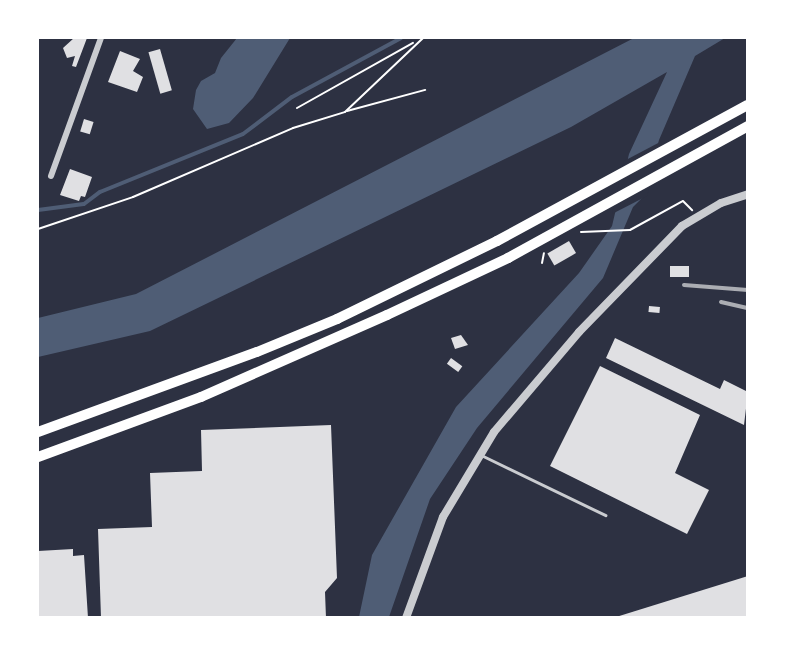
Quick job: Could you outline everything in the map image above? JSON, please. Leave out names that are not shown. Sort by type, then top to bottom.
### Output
[{"type":"main road","points":[[38,432],[257,352],[337,319],[497,241],[747,105]]},
{"type":"main road","points":[[38,458],[201,397],[346,334],[508,258],[747,126]]},
{"type":"street","points":[[51,176],[101,38]]},
{"type":"street","points":[[406,618],[443,517],[478,453],[579,332],[682,226],[747,194]]},
{"type":"lane","points":[[478,453],[605,515]]},
{"type":"path","points":[[297,108],[423,38]]},
{"type":"path","points":[[345,112],[415,42]]},
{"type":"path","points":[[38,229],[134,197],[293,128],[425,90]]},
{"type":"path","points":[[572,237],[604,229],[630,230],[683,201],[699,216]]},
{"type":"path","points":[[542,263],[543,253],[552,248]]},
{"type":"water","points":[[237,38],[290,38],[253,98],[229,123],[207,129],[193,109],[196,90],[201,81],[215,73],[221,58]]},
{"type":"water","points":[[634,38],[725,38],[695,56],[659,140],[644,196],[633,207],[603,278],[477,428],[430,499],[389,617],[359,617],[372,555],[456,407],[579,273],[612,226],[629,154],[667,72],[571,127],[150,331],[38,357],[38,318],[136,294]]},
{"type":"pier","points":[[662,141],[647,196],[612,214],[624,161]]},
{"type":"building","points":[[74,38],[87,38],[76,67],[72,66],[75,56],[67,58],[63,48]]},
{"type":"building","points":[[160,49],[172,90],[160,94],[148,52]]},
{"type":"building","points":[[120,51],[140,59],[133,71],[143,77],[137,92],[108,82]]},
{"type":"building","points":[[84,119],[94,122],[90,134],[80,131]]},
{"type":"building","points":[[70,169],[92,177],[85,197],[81,196],[79,201],[60,195]]},
{"type":"building","points":[[569,241],[576,253],[554,266],[547,254]]},
{"type":"building","points":[[670,266],[689,266],[689,277],[670,277]]},
{"type":"building","points":[[649,306],[660,307],[659,313],[648,312]]},
{"type":"building","points":[[461,335],[468,345],[455,349],[451,338]]},
{"type":"building","points":[[615,338],[720,389],[724,380],[748,392],[744,425],[606,358]]},
{"type":"building","points":[[451,358],[462,366],[458,372],[447,364]]},
{"type":"building","points":[[600,366],[700,415],[675,473],[709,490],[687,534],[550,466]]},
{"type":"building","points":[[331,425],[337,578],[325,592],[326,618],[101,618],[98,529],[152,527],[150,473],[202,471],[201,430]]},
{"type":"building","points":[[73,549],[73,556],[84,555],[88,618],[38,618],[38,551]]},
{"type":"building","points":[[748,576],[748,618],[616,618],[616,617]]},
{"type":"waterway","points":[[38,210],[84,204],[100,192],[243,134],[292,97],[401,38]]},
{"type":"railway","points":[[684,285],[748,290]]},
{"type":"railway","points":[[721,302],[748,308]]}]
